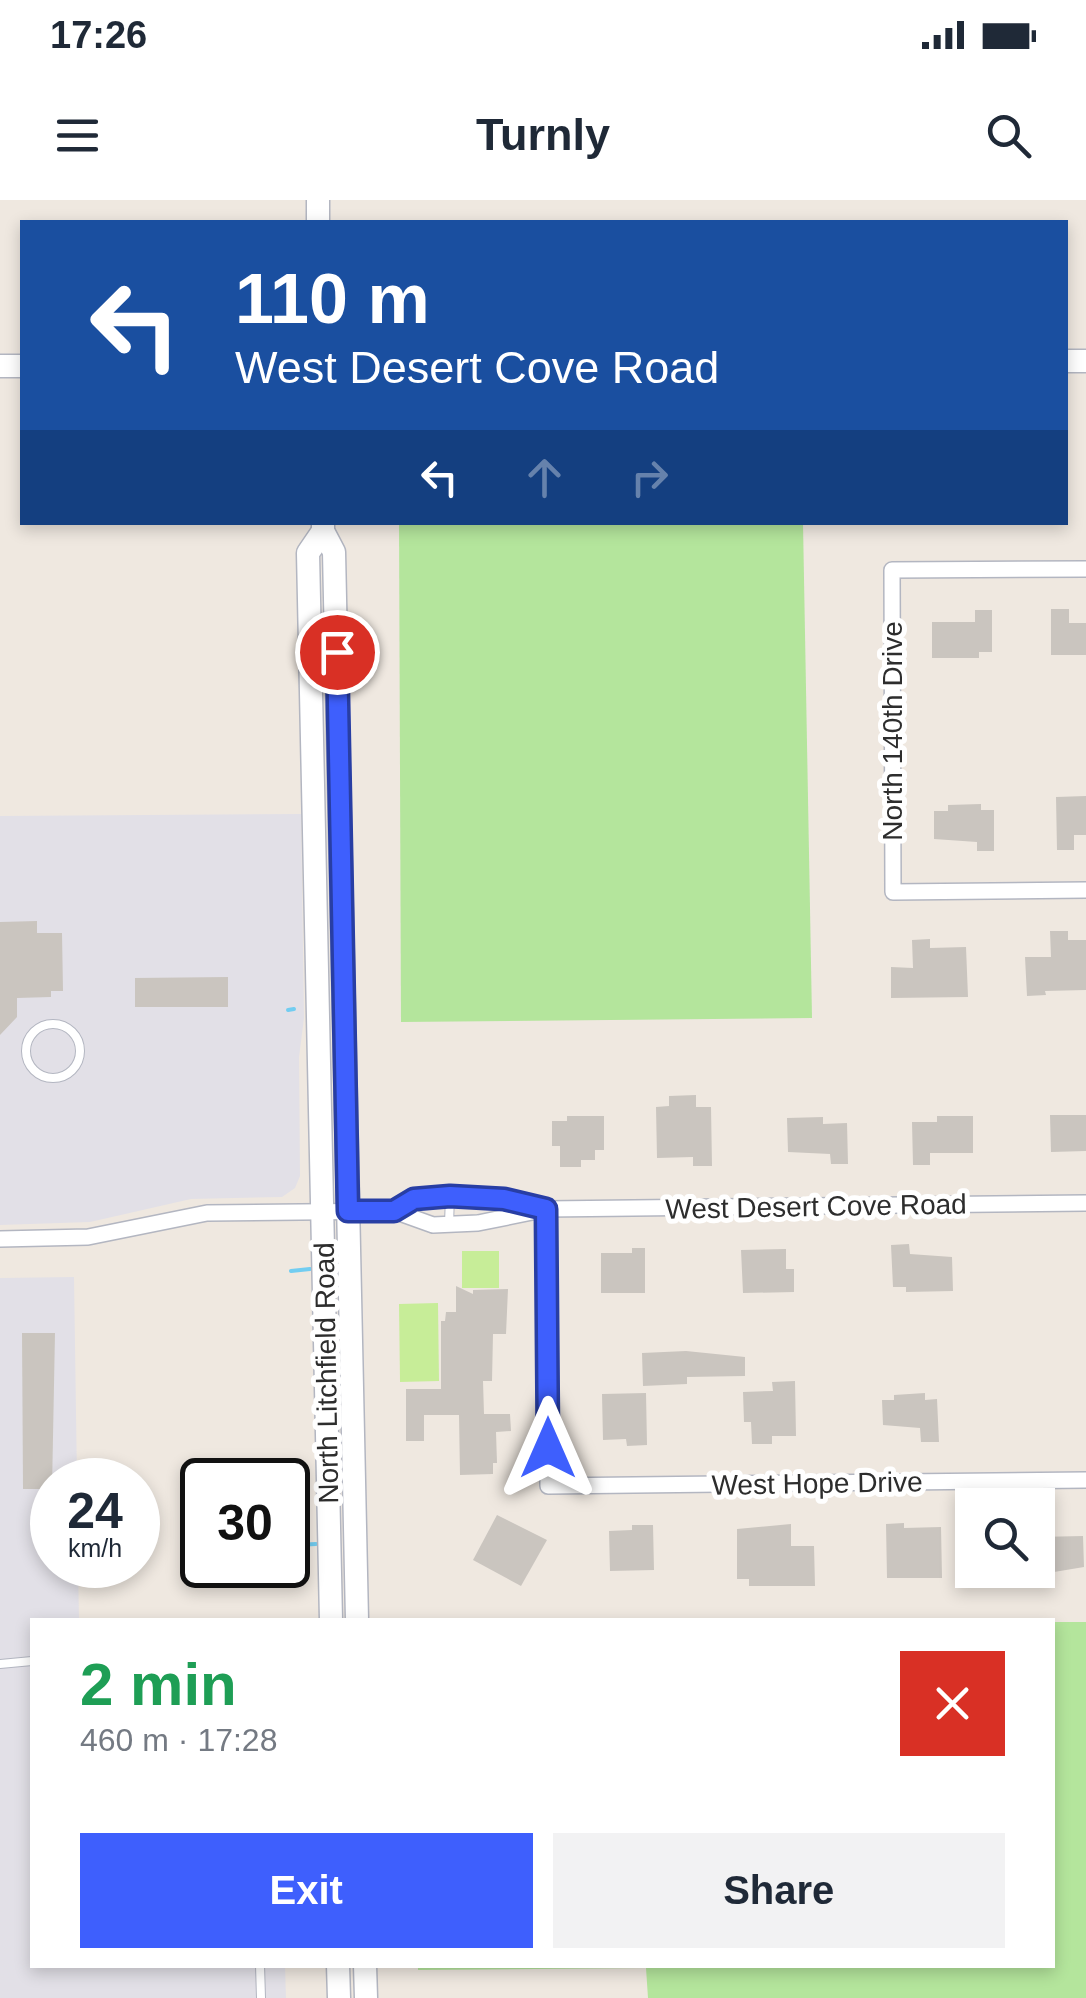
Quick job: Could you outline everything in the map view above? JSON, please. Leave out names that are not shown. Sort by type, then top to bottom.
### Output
[{"type":"main road","name":"North Litchfield Road","points":[[323,527],[308,554],[331,1618]]},
{"type":"main road","name":"North Litchfield Road","points":[[323,527],[334,552],[358,1618]]},
{"type":"main road","points":[[315,910],[330,922],[333,975],[345,990]]},
{"type":"main road","points":[[338,1968],[339,1998]]},
{"type":"main road","points":[[365,1968],[366,1998]]},
{"type":"street","name":"North 140th Drive","points":[[1086,568],[892,570],[893,892],[1086,890]]},
{"type":"street","name":"West Desert Cove Road","points":[[394,1211],[414,1199],[450,1196],[504,1199],[546,1209]]},
{"type":"street","name":"West Desert Cove Road","points":[[0,1239],[88,1237],[195,1214],[394,1211],[412,1220],[449,1224],[503,1220],[546,1209],[1086,1204]]},
{"type":"street","name":"West Hope Drive","points":[[546,1209],[548,1486],[1086,1480]]},
{"type":"lane","points":[[46,1026],[64,1026],[80,1047],[77,1064],[64,1076],[39,1074],[28,1060],[32,1035],[46,1026]]},
{"type":"lane","points":[[449,1224],[450,1196]]},
{"type":"lane","points":[[0,1664],[30,1661]]},
{"type":"lane","points":[[260,1968],[260,1998]]},
{"type":"shaded area","points":[[301,814],[304,1018],[299,1057],[300,1176],[295,1188],[282,1197],[191,1199],[90,1222],[0,1225],[0,816]]},
{"type":"shaded area","points":[[74,1277],[77,1458],[30,1458],[30,1588],[78,1588],[79,1618],[30,1618],[30,1968],[285,1968],[286,1998],[0,1998],[0,1278]]},
{"type":"green space","points":[[399,525],[803,525],[812,1018],[401,1022]]},
{"type":"green space","points":[[462,1251],[499,1251],[499,1288],[462,1288]]},
{"type":"green space","points":[[438,1303],[439,1381],[400,1382],[399,1304]]},
{"type":"green space","points":[[1055,1622],[1086,1622],[1086,1998],[648,1998],[646,1968],[1055,1968]]},
{"type":"green space","points":[[418,1968],[646,1968],[418,1970]]},
{"type":"building","points":[[1051,609],[1069,609],[1069,623],[1086,623],[1086,655],[1051,655]]},
{"type":"building","points":[[975,610],[992,610],[992,652],[979,652],[979,658],[932,658],[932,622],[975,622]]},
{"type":"building","points":[[1086,796],[1086,835],[1074,835],[1074,850],[1057,850],[1056,797]]},
{"type":"building","points":[[981,804],[981,810],[994,810],[994,851],[977,851],[977,842],[934,839],[934,811],[948,811],[948,805]]},
{"type":"building","points":[[37,921],[37,933],[62,933],[63,991],[51,991],[51,997],[17,998],[17,1017],[0,1035],[0,922]]},
{"type":"building","points":[[1050,931],[1068,931],[1068,940],[1086,940],[1086,990],[1045,991],[1046,995],[1027,996],[1025,957],[1051,957]]},
{"type":"building","points":[[930,939],[930,948],[966,947],[968,997],[891,998],[891,967],[913,968],[912,940]]},
{"type":"building","points":[[228,977],[228,1007],[135,1007],[135,978]]},
{"type":"building","points":[[696,1095],[696,1107],[711,1107],[712,1166],[693,1166],[693,1157],[657,1158],[656,1107],[669,1106],[669,1096]]},
{"type":"building","points":[[1050,1115],[1086,1115],[1086,1151],[1051,1152]]},
{"type":"building","points":[[567,1116],[604,1116],[604,1150],[595,1150],[595,1160],[581,1160],[581,1167],[560,1167],[560,1146],[552,1146],[552,1121],[567,1121]]},
{"type":"building","points":[[937,1116],[973,1116],[973,1153],[930,1153],[930,1165],[913,1165],[912,1122],[937,1122]]},
{"type":"building","points":[[823,1117],[823,1124],[847,1123],[848,1164],[831,1164],[830,1154],[788,1152],[787,1118]]},
{"type":"building","points":[[909,1244],[910,1254],[952,1257],[953,1291],[906,1292],[906,1287],[893,1287],[891,1245]]},
{"type":"building","points":[[632,1248],[645,1248],[645,1293],[601,1293],[601,1253],[632,1253]]},
{"type":"building","points":[[786,1249],[786,1269],[794,1269],[794,1292],[743,1293],[741,1250]]},
{"type":"building","points":[[456,1286],[473,1294],[473,1290],[508,1289],[506,1334],[493,1334],[492,1381],[483,1381],[484,1414],[510,1414],[511,1431],[496,1432],[497,1463],[493,1463],[493,1474],[460,1475],[459,1415],[424,1415],[424,1441],[406,1441],[406,1389],[441,1389],[441,1321],[445,1321],[446,1312],[456,1312]]},
{"type":"building","points":[[22,1333],[55,1333],[53,1458],[30,1458],[30,1489],[23,1489]]},
{"type":"building","points":[[686,1351],[745,1357],[745,1376],[687,1377],[687,1384],[643,1386],[642,1353]]},
{"type":"building","points":[[795,1381],[796,1436],[772,1436],[772,1444],[752,1444],[751,1422],[744,1422],[743,1392],[773,1391],[772,1382]]},
{"type":"building","points":[[646,1393],[647,1445],[627,1446],[626,1439],[603,1440],[602,1394]]},
{"type":"building","points":[[925,1393],[925,1400],[937,1399],[939,1442],[921,1442],[920,1428],[883,1425],[882,1400],[894,1400],[894,1395]]},
{"type":"building","points":[[497,1515],[547,1540],[521,1586],[473,1560]]},
{"type":"building","points":[[904,1523],[904,1528],[941,1527],[942,1578],[887,1578],[886,1524]]},
{"type":"building","points":[[791,1524],[791,1546],[814,1546],[815,1586],[749,1586],[749,1579],[737,1579],[737,1529]]},
{"type":"building","points":[[632,1525],[653,1525],[654,1570],[610,1571],[609,1531],[632,1530]]},
{"type":"building","points":[[1083,1536],[1084,1567],[1055,1572],[1055,1537]]},
{"type":"waterway","points":[[288,1010],[294,1009]]},
{"type":"waterway","points":[[291,1271],[310,1269]]},
{"type":"waterway","points":[[310,1544],[316,1544]]},
{"type":"route","points":[[337,652],[348,1211],[394,1211],[414,1199],[432,1196],[480,1196],[546,1209],[548,1448]]}]
